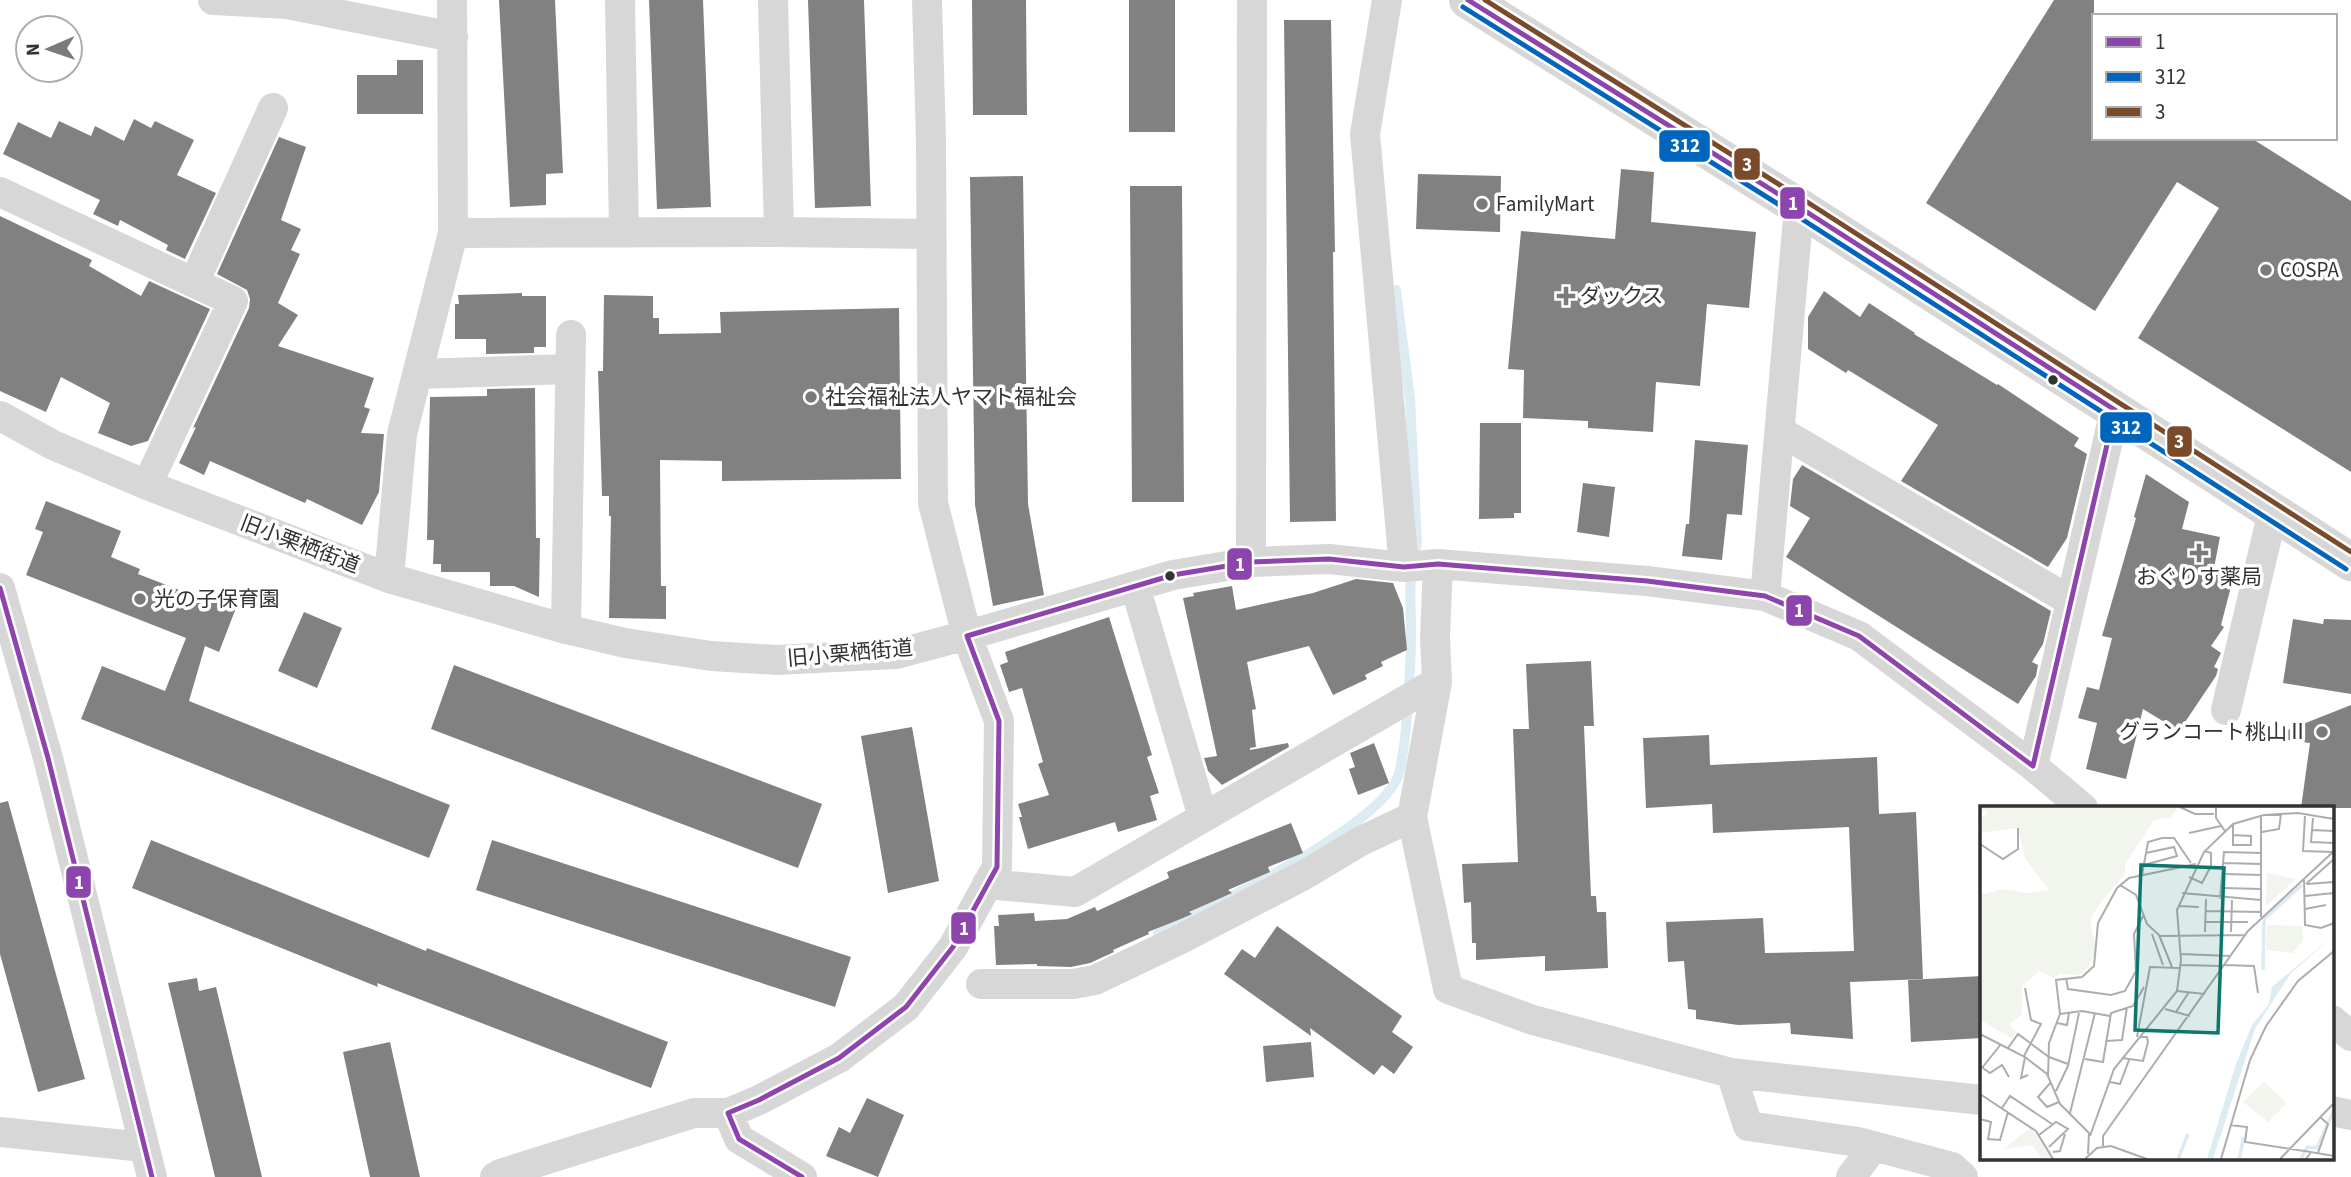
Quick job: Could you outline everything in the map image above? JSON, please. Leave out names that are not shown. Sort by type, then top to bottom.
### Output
[{"type":"street","points":[[213,0],[287,2],[453,37]]},
{"type":"street","points":[[388,578],[402,434],[453,233],[452,0]]},
{"type":"street","points":[[620,0],[624,233]]},
{"type":"street","points":[[773,0],[779,232]]},
{"type":"street","points":[[495,1177],[694,1113],[728,1113],[760,1100],[839,1058],[906,1007],[953,947],[997,867],[999,721],[967,636],[933,503],[931,141],[927,0]]},
{"type":"street","points":[[1251,562],[1252,0]]},
{"type":"street","points":[[1387,0],[1366,134],[1421,566],[1435,638],[1433,684],[1412,817],[1448,989],[1533,1020],[1731,1073],[1980,1100]]},
{"type":"street","points":[[1468,0],[1799,207],[2351,562]]},
{"type":"street","points":[[194,283],[273,108]]},
{"type":"street","points":[[0,192],[233,301],[147,485]]},
{"type":"street","points":[[1765,596],[1799,207]]},
{"type":"street","points":[[453,233],[931,234]]},
{"type":"street","points":[[566,629],[571,335]]},
{"type":"street","points":[[419,374],[570,369]]},
{"type":"street","points":[[2034,766],[2115,410]]},
{"type":"street","name":"旧小栗栖街道","points":[[0,416],[54,445],[147,485],[388,578],[566,629],[625,643],[710,656],[778,660],[896,654],[967,636],[1173,575],[1251,562],[1329,559],[1647,581],[1765,596],[1859,636],[2034,766],[2080,806]]},
{"type":"street","points":[[1781,432],[2071,601]]},
{"type":"street","points":[[2226,710],[2273,511]]},
{"type":"street","points":[[1135,586],[1203,817]]},
{"type":"street","points":[[0,588],[48,758],[152,1177]]},
{"type":"street","points":[[987,884],[1075,892],[1433,684]]},
{"type":"street","points":[[981,984],[1073,984],[1095,980],[1181,939],[1306,874],[1361,841],[1412,817]]},
{"type":"street","points":[[2334,1022],[2351,1036]]},
{"type":"street","points":[[1731,1073],[1748,1126],[1858,1142],[1952,1167],[1963,1177]]},
{"type":"street","points":[[728,1113],[739,1139],[802,1177]]},
{"type":"street","points":[[0,1130],[144,1147]]},
{"type":"street","points":[[1851,1177],[1874,1146]]},
{"type":"building","points":[[499,0],[555,0],[563,173],[546,174],[546,205],[510,207]]},
{"type":"building","points":[[649,0],[703,0],[711,207],[657,209]]},
{"type":"building","points":[[808,0],[864,0],[871,206],[815,208]]},
{"type":"building","points":[[972,0],[1026,0],[1027,115],[973,115]]},
{"type":"building","points":[[1129,0],[1175,0],[1175,132],[1129,132]]},
{"type":"building","points":[[2054,0],[2094,0],[2092,140],[2254,140],[2351,201],[2351,472],[2138,338],[2219,208],[2177,182],[2095,311],[1926,203]]},
{"type":"building","points":[[1284,20],[1331,20],[1336,521],[1290,522]]},
{"type":"building","points":[[397,60],[423,60],[423,114],[357,114],[357,75],[397,75]]},
{"type":"building","points":[[134,119],[151,128],[155,121],[194,140],[177,175],[216,193],[185,259],[166,250],[168,245],[120,220],[118,226],[93,214],[100,200],[3,154],[18,122],[51,138],[59,121],[91,136],[95,126],[124,141]]},
{"type":"building","points":[[279,137],[306,147],[281,220],[301,229],[291,250],[300,254],[278,303],[298,315],[278,346],[374,378],[364,407],[370,409],[361,433],[384,434],[379,492],[362,525],[307,499],[305,503],[210,461],[204,475],[179,463],[249,308],[247,290],[217,274]]},
{"type":"building","points":[[1621,169],[1654,172],[1651,222],[1756,232],[1749,308],[1707,304],[1700,386],[1656,382],[1653,432],[1588,428],[1588,421],[1523,418],[1524,370],[1508,369],[1521,231],[1615,239]]},
{"type":"building","points":[[1418,174],[1501,176],[1500,232],[1416,229]]},
{"type":"building","points":[[1023,176],[1028,504],[1044,595],[993,606],[975,505],[970,177]]},
{"type":"building","points":[[1130,186],[1182,186],[1184,502],[1132,502]]},
{"type":"building","points":[[0,216],[92,260],[89,266],[141,296],[149,281],[210,309],[148,441],[131,446],[98,433],[110,403],[61,377],[46,412],[0,391]]},
{"type":"building","points":[[1824,291],[1860,317],[1869,303],[2079,438],[2074,446],[2087,454],[2067,538],[2048,567],[1901,481],[1938,425],[1808,349],[1808,317]]},
{"type":"building","points":[[522,293],[522,296],[546,296],[546,347],[534,347],[534,353],[486,354],[486,339],[455,339],[455,304],[459,304],[458,295]]},
{"type":"building","points":[[604,295],[653,296],[653,318],[659,318],[659,334],[721,333],[720,312],[899,308],[901,479],[722,481],[722,461],[660,460],[661,586],[666,586],[666,619],[609,618],[611,516],[609,496],[602,496],[598,371],[603,371]]},
{"type":"building","points":[[535,388],[536,538],[540,538],[539,597],[514,586],[490,586],[490,572],[441,572],[441,564],[433,564],[434,540],[427,540],[430,397],[487,396],[487,389]]},
{"type":"building","points":[[1480,423],[1521,423],[1521,513],[1514,513],[1514,518],[1479,519]]},
{"type":"building","points":[[1695,440],[1748,445],[1742,515],[1727,514],[1722,560],[1682,556],[1686,524],[1689,524]]},
{"type":"building","points":[[1802,465],[2051,611],[2043,644],[2032,662],[2038,665],[2036,676],[2018,704],[1786,557],[1810,518],[1790,506],[1793,479]]},
{"type":"building","points":[[2146,474],[2189,502],[2182,529],[2220,537],[2213,573],[2233,579],[2221,625],[2224,627],[2211,646],[2221,653],[2214,667],[2218,669],[2216,676],[2179,731],[2143,709],[2126,779],[2086,769],[2097,723],[2078,718],[2087,687],[2099,690],[2112,638],[2102,636]]},
{"type":"building","points":[[1583,483],[1615,487],[1609,537],[1577,532]]},
{"type":"building","points":[[46,501],[121,531],[111,557],[140,569],[138,574],[200,598],[202,595],[236,608],[219,652],[205,646],[189,701],[450,805],[429,858],[81,719],[102,666],[165,691],[186,638],[26,575],[43,532],[35,529]]},
{"type":"building","points":[[1356,579],[1393,583],[1403,608],[1407,650],[1381,662],[1383,666],[1365,675],[1367,679],[1333,695],[1309,646],[1247,662],[1256,709],[1252,710],[1256,747],[1250,750],[1288,743],[1289,747],[1222,785],[1208,771],[1204,758],[1217,756],[1183,598],[1194,596],[1193,593],[1232,586],[1236,610],[1313,593]]},
{"type":"building","points":[[304,612],[342,628],[317,688],[278,671]]},
{"type":"building","points":[[1109,617],[1152,755],[1147,757],[1159,793],[1150,796],[1157,820],[1118,832],[1115,822],[1028,849],[1018,804],[1049,795],[1038,764],[1043,762],[1022,688],[1009,692],[1000,665],[1008,662],[1005,652]]},
{"type":"building","points":[[2293,619],[2323,624],[2324,619],[2351,620],[2351,694],[2283,683]]},
{"type":"building","points":[[1591,661],[1594,726],[1584,726],[1591,896],[1596,896],[1597,912],[1606,912],[1608,968],[1545,971],[1545,956],[1476,960],[1476,943],[1472,943],[1471,902],[1464,903],[1462,864],[1518,862],[1513,729],[1529,729],[1526,664]]},
{"type":"building","points":[[454,665],[822,804],[798,868],[431,729]]},
{"type":"building","points":[[2351,705],[2351,808],[2301,806],[2310,743],[2270,737]]},
{"type":"building","points":[[912,727],[939,881],[888,893],[861,736]]},
{"type":"building","points":[[1709,735],[1710,765],[1877,757],[1879,814],[1916,812],[1923,979],[1850,982],[1853,1039],[1791,1034],[1790,1023],[1738,1025],[1696,1019],[1696,1010],[1688,1009],[1684,961],[1668,962],[1666,922],[1763,918],[1765,953],[1854,951],[1849,827],[1713,833],[1712,804],[1646,808],[1643,738]]},
{"type":"building","points":[[1374,743],[1389,783],[1358,795],[1349,769],[1355,767],[1350,753]]},
{"type":"building","points":[[8,801],[85,1079],[38,1092],[0,954],[0,803]]},
{"type":"building","points":[[1291,823],[1303,853],[1268,867],[1270,872],[1228,890],[1232,893],[1189,912],[1192,914],[1148,932],[1149,934],[1113,950],[1114,952],[1090,963],[1071,967],[996,965],[994,926],[999,926],[998,915],[1034,913],[1035,921],[1067,919],[1095,907],[1097,911],[1169,878],[1167,872]]},
{"type":"building","points":[[151,840],[426,951],[427,948],[668,1042],[651,1088],[377,983],[378,987],[132,888]]},
{"type":"building","points":[[492,840],[851,957],[835,1007],[476,890]]},
{"type":"building","points":[[1277,926],[1402,1016],[1392,1032],[1413,1047],[1394,1074],[1382,1065],[1374,1075],[1310,1028],[1311,1036],[1224,974],[1242,949],[1255,958]]},
{"type":"building","points":[[1980,976],[1980,1038],[1911,1042],[1908,980]]},
{"type":"building","points":[[197,978],[199,991],[216,987],[262,1177],[215,1177],[168,983]]},
{"type":"building","points":[[390,1042],[420,1177],[370,1177],[343,1052]]},
{"type":"building","points":[[1311,1042],[1314,1077],[1266,1082],[1263,1046]]},
{"type":"building","points":[[867,1098],[904,1115],[878,1177],[826,1156],[839,1127],[850,1133]]},
{"type":"waterway","points":[[1396,290],[1410,399],[1417,542],[1415,555]]},
{"type":"waterway","points":[[1158,934],[1254,885],[1332,839],[1365,815],[1388,792],[1400,770],[1407,721],[1412,569]]},
{"type":"transit line","name":"1","points":[[1468,0],[1799,207],[2115,410]]},
{"type":"transit line","name":"3","points":[[1485,0],[1804,200],[2351,552]]},
{"type":"transit line","name":"312","points":[[1463,7],[1794,214],[2346,569]]},
{"type":"transit line","name":"1","points":[[2033,766],[2115,410]]},
{"type":"transit line","name":"1","points":[[967,636],[1173,575],[1251,562],[1329,559],[1404,567],[1438,564],[1647,581],[1765,596],[1859,636],[2033,766]]},
{"type":"transit line","name":"1","points":[[0,588],[48,758],[152,1177]]},
{"type":"transit line","name":"1","points":[[728,1113],[759,1100],[839,1058],[906,1007],[953,947],[997,867],[999,721],[967,636]]},
{"type":"transit line","name":"1","points":[[728,1113],[739,1139],[802,1177]]},
{"type":"place","name":"FamilyMart","points":[[1482,204]]},
{"type":"place","name":"COSPA","points":[[2266,270]]},
{"type":"place","name":"ダックス","points":[[1566,296]]},
{"type":"place","name":"社会福祉法人ヤマト福祉会","points":[[811,397]]},
{"type":"place","name":"おぐりす薬局","points":[[2199,553]]},
{"type":"place","name":"光の子保育園","points":[[140,599]]},
{"type":"place","name":"グランコート桃山Ⅱ","points":[[2322,732]]}]
